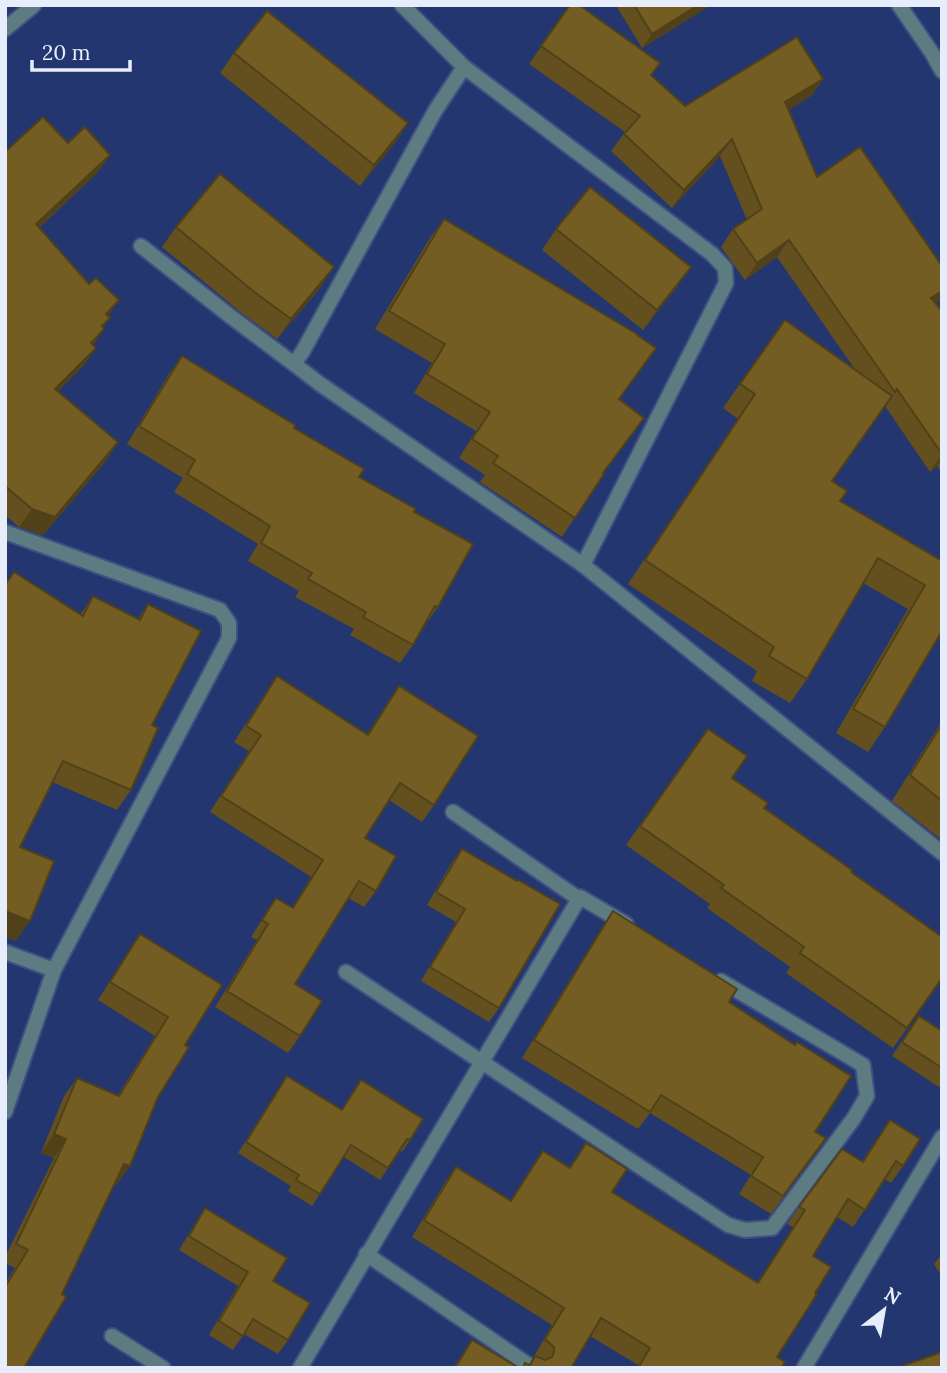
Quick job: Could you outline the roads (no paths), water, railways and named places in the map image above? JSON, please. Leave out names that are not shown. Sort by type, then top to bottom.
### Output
[{"type":"street","points":[[5,29],[34,5]]},
{"type":"street","points":[[402,5],[464,67],[712,254],[725,268],[726,283],[583,565]]},
{"type":"street","points":[[900,5],[942,71]]},
{"type":"street","points":[[294,364],[435,111],[464,67]]},
{"type":"street","points":[[141,246],[320,384],[583,565],[942,853]]},
{"type":"street","points":[[5,532],[220,610],[229,623],[229,638],[54,970],[5,1112]]},
{"type":"street","points":[[453,812],[579,899],[580,897],[639,932]]},
{"type":"street","points":[[300,1368],[579,899]]},
{"type":"street","points":[[5,952],[54,970]]},
{"type":"street","points":[[346,972],[728,1225],[745,1230],[772,1228],[854,1118],[867,1096],[863,1065],[709,974]]},
{"type":"street","points":[[804,1368],[942,1137]]},
{"type":"street","points":[[366,1254],[533,1368]]},
{"type":"street","points":[[112,1336],[163,1368]]}]
